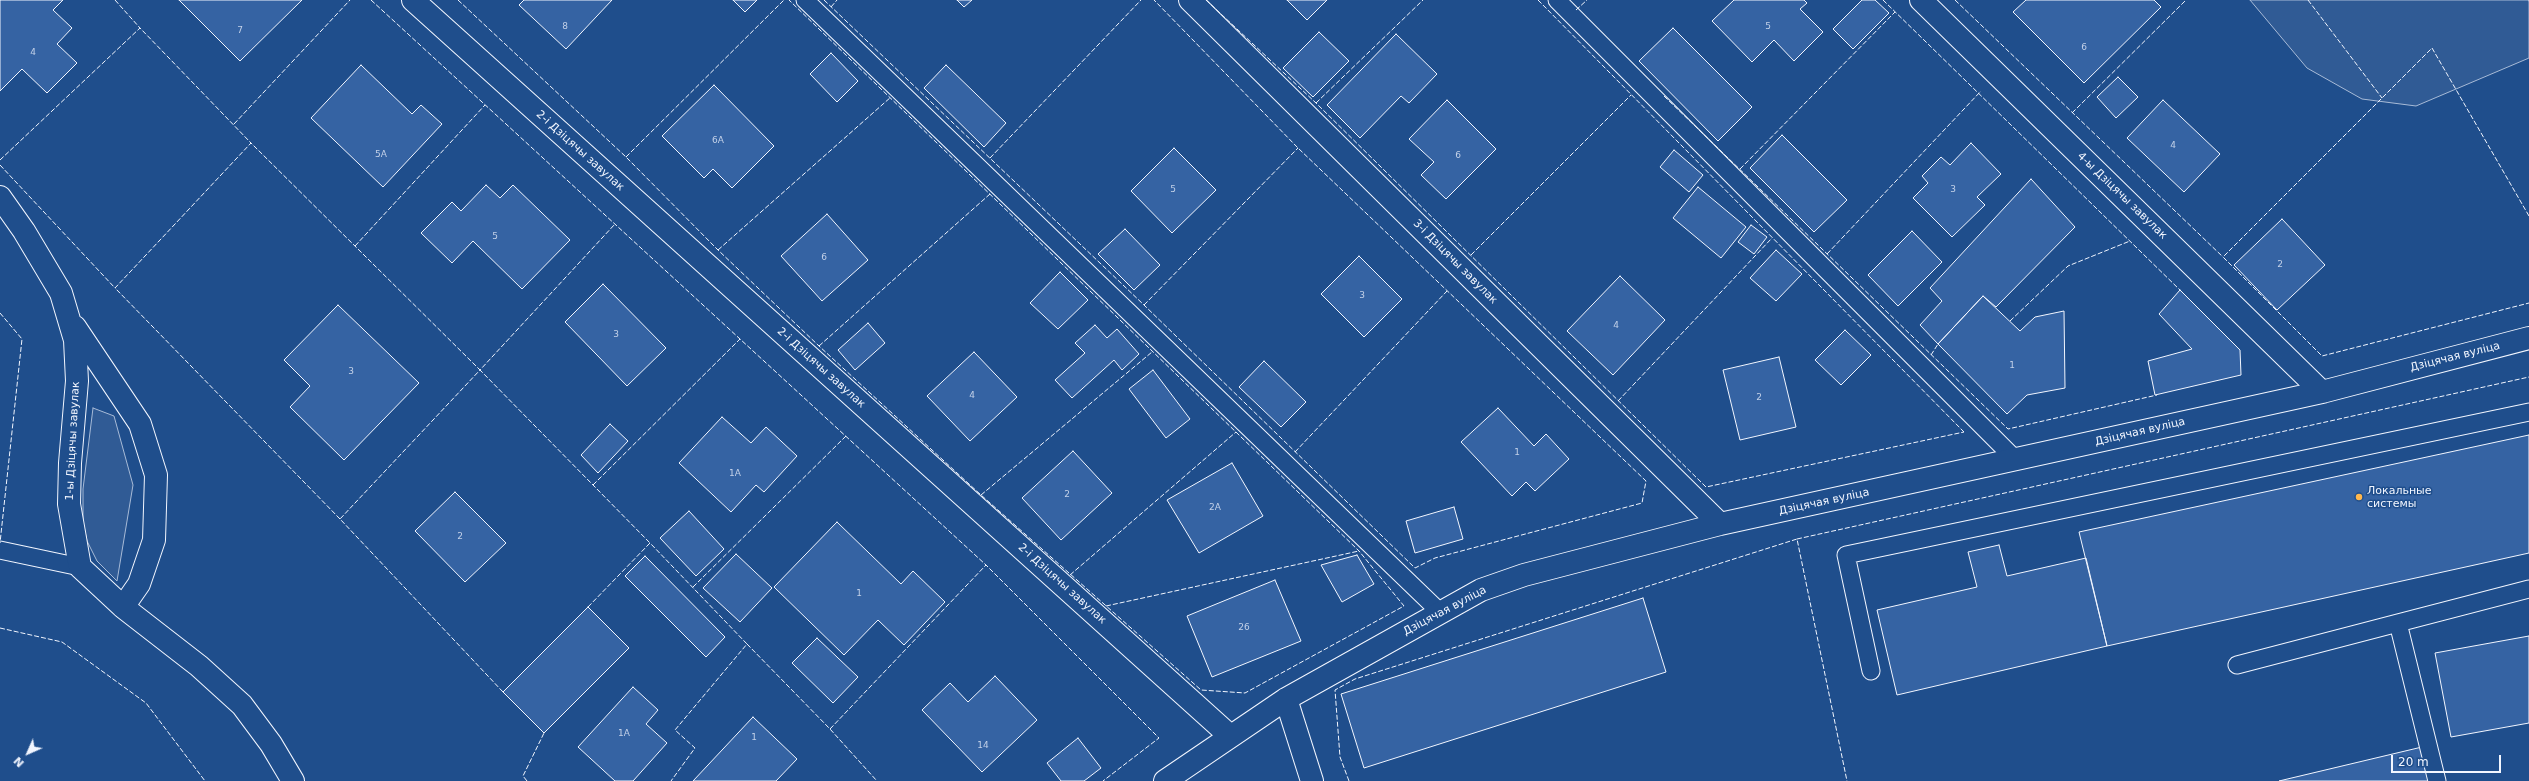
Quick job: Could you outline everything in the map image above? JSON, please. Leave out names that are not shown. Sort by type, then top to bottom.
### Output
[{"type":"street","name":"2-і Дзіцячы завулак","points":[[412,0],[1229,735]]},
{"type":"street","name":"3-і Дзіцячы завулак","points":[[1190,0],[1720,524]]},
{"type":"street","name":"4-ы Дзіцячы завулак","points":[[1921,0],[2322,392]]},
{"type":"street","name":"1-ы Дзіцячы завулак","points":[[0,197],[24,231],[61,293],[75,340],[77,381],[70,463],[69,504],[80,567]]},
{"type":"street","points":[[68,317],[140,424],[156,475],[154,540],[139,584],[123,607]]},
{"type":"street","name":"Дзіцячая вуліца","points":[[1165,781],[1229,735],[1286,699],[1481,590],[1524,575],[1720,524],[2322,392],[2529,338]]},
{"type":"street","points":[[80,567],[123,607],[199,666],[242,705],[271,744],[292,781]]},
{"type":"street","points":[[1286,699],[1312,781]]},
{"type":"lane","points":[[805,0],[1441,613]]},
{"type":"lane","points":[[1557,0],[2016,460]]},
{"type":"lane","points":[[1871,671],[1846,555],[2529,412]]},
{"type":"lane","points":[[0,550],[80,567]]},
{"type":"lane","points":[[2237,665],[2529,589]]},
{"type":"lane","points":[[2398,623],[2437,781]]},
{"type":"shaded area","points":[[2250,0],[2529,0],[2529,58],[2416,106],[2362,99],[2307,68]]},
{"type":"shaded area","points":[[93,408],[114,416],[133,485],[117,581],[97,561],[87,541],[83,522],[83,489]]},
{"type":"building","points":[[0,0],[63,0],[53,10],[72,28],[57,44],[77,63],[47,93],[22,69],[0,91]]},
{"type":"building","points":[[179,0],[302,0],[240,61]]},
{"type":"building","points":[[524,0],[612,0],[566,49],[519,5]]},
{"type":"building","points":[[733,0],[757,0],[745,12]]},
{"type":"building","points":[[957,0],[972,0],[964,7]]},
{"type":"building","points":[[1287,0],[1327,0],[1307,20]]},
{"type":"building","points":[[1734,0],[1804,0],[1807,3],[1800,9],[1823,32],[1794,61],[1774,40],[1752,62],[1712,21]]},
{"type":"building","points":[[1862,0],[1875,0],[1889,13],[1853,49],[1833,29]]},
{"type":"building","points":[[2026,0],[2154,0],[2161,7],[2084,83],[2013,12]]},
{"type":"building","points":[[1673,28],[1752,107],[1718,141],[1639,61]]},
{"type":"building","points":[[1319,32],[1349,61],[1313,97],[1283,68]]},
{"type":"building","points":[[1396,34],[1437,74],[1409,103],[1401,96],[1360,138],[1327,105]]},
{"type":"building","points":[[831,53],[858,81],[837,102],[810,74]]},
{"type":"building","points":[[361,65],[412,114],[421,105],[442,124],[383,187],[311,118]]},
{"type":"building","points":[[946,65],[1006,123],[984,147],[924,88]]},
{"type":"building","points":[[2118,77],[2138,97],[2116,118],[2097,97]]},
{"type":"building","points":[[714,85],[774,146],[732,188],[713,169],[704,178],[662,136]]},
{"type":"building","points":[[1447,100],[1496,149],[1446,199],[1421,175],[1434,162],[1409,139]]},
{"type":"building","points":[[2163,100],[2220,154],[2184,192],[2127,138]]},
{"type":"building","points":[[1782,135],[1847,200],[1814,232],[1750,168]]},
{"type":"building","points":[[1971,143],[2001,174],[1977,197],[1985,205],[1952,237],[1913,198],[1928,183],[1922,176],[1941,157],[1950,165]]},
{"type":"building","points":[[1174,148],[1216,190],[1172,233],[1131,191]]},
{"type":"building","points":[[1674,150],[1703,175],[1689,192],[1660,167]]},
{"type":"building","points":[[2031,179],[2075,227],[1996,307],[1983,296],[1938,344],[1920,325],[1942,301],[1930,288]]},
{"type":"building","points":[[486,185],[500,198],[513,185],[570,240],[522,289],[473,241],[452,263],[421,233],[452,202],[461,211]]},
{"type":"building","points":[[1698,187],[1746,227],[1721,258],[1673,218]]},
{"type":"building","points":[[827,214],[868,260],[822,301],[781,256]]},
{"type":"building","points":[[2282,219],[2325,265],[2277,310],[2234,265]]},
{"type":"building","points":[[1751,225],[1767,237],[1754,254],[1738,242]]},
{"type":"building","points":[[1125,229],[1160,265],[1134,290],[1098,254]]},
{"type":"building","points":[[1912,231],[1942,262],[1898,306],[1868,275]]},
{"type":"building","points":[[1776,250],[1802,274],[1776,301],[1750,278]]},
{"type":"building","points":[[1359,256],[1402,299],[1364,337],[1321,294]]},
{"type":"building","points":[[1060,272],[1088,300],[1058,329],[1030,303]]},
{"type":"building","points":[[1620,276],[1665,320],[1613,375],[1567,331]]},
{"type":"building","points":[[603,284],[666,348],[627,386],[565,322]]},
{"type":"building","points":[[2180,290],[2240,350],[2241,375],[2155,395],[2148,361],[2192,349],[2159,314]]},
{"type":"building","points":[[1983,296],[2020,331],[2035,317],[2064,311],[2065,388],[2027,395],[2007,414],[1938,344]]},
{"type":"building","points":[[338,305],[419,383],[344,460],[290,407],[310,386],[284,360]]},
{"type":"building","points":[[868,323],[885,343],[855,370],[838,350]]},
{"type":"building","points":[[1095,325],[1107,338],[1117,329],[1139,354],[1122,370],[1114,360],[1072,398],[1055,380],[1085,353],[1075,343]]},
{"type":"building","points":[[1845,330],[1871,355],[1841,385],[1815,360]]},
{"type":"building","points":[[974,352],[1017,397],[970,441],[927,396]]},
{"type":"building","points":[[1779,357],[1796,427],[1740,440],[1723,370]]},
{"type":"building","points":[[1264,361],[1306,402],[1281,427],[1239,387]]},
{"type":"building","points":[[1153,370],[1190,419],[1166,438],[1129,389]]},
{"type":"building","points":[[1498,408],[1534,446],[1546,434],[1569,459],[1535,491],[1526,482],[1512,496],[1461,442]]},
{"type":"building","points":[[722,417],[751,443],[766,427],[797,456],[764,492],[756,485],[731,512],[679,463]]},
{"type":"building","points":[[610,424],[628,441],[598,473],[581,455]]},
{"type":"building","points":[[2529,435],[2529,553],[2107,646],[2079,532]]},
{"type":"building","points":[[1073,451],[1112,493],[1061,540],[1022,498]]},
{"type":"building","points":[[1232,463],[1263,516],[1199,553],[1167,500]]},
{"type":"building","points":[[455,492],[506,543],[465,582],[415,531]]},
{"type":"building","points":[[1454,507],[1463,539],[1415,553],[1406,521]]},
{"type":"building","points":[[689,511],[724,549],[696,576],[660,538]]},
{"type":"building","points":[[837,522],[901,584],[913,571],[945,602],[904,645],[878,620],[844,655],[774,587]]},
{"type":"building","points":[[1999,545],[2007,576],[2086,558],[2107,646],[1897,695],[1877,610],[1977,587],[1968,552]]},
{"type":"building","points":[[736,554],[772,588],[740,622],[703,588]]},
{"type":"building","points":[[1357,555],[1374,584],[1342,602],[1321,565]]},
{"type":"building","points":[[645,556],[725,637],[706,657],[625,576]]},
{"type":"building","points":[[1275,580],[1301,641],[1212,677],[1187,616]]},
{"type":"building","points":[[1643,598],[1666,672],[1364,768],[1341,694]]},
{"type":"building","points":[[588,607],[629,648],[544,733],[503,692]]},
{"type":"building","points":[[2529,636],[2529,723],[2451,737],[2435,653]]},
{"type":"building","points":[[817,638],[858,677],[833,703],[792,663]]},
{"type":"building","points":[[995,676],[1037,720],[982,772],[922,710],[950,683],[968,702]]},
{"type":"building","points":[[633,687],[658,710],[646,724],[667,743],[633,781],[615,781],[578,747]]},
{"type":"building","points":[[753,717],[797,759],[776,781],[693,781]]},
{"type":"building","points":[[1078,738],[1101,768],[1084,781],[1061,781],[1047,763]]},
{"type":"building","points":[[2422,747],[2430,781],[2279,781]]},
{"type":"fence","points":[[115,0],[140,28]]},
{"type":"fence","points":[[234,124],[350,0]]},
{"type":"fence","points":[[371,0],[986,565],[1159,738],[1103,781]]},
{"type":"fence","points":[[458,0],[626,157],[718,250],[819,346],[981,495],[1201,690],[1245,693],[1404,606],[1359,551],[789,0]]},
{"type":"fence","points":[[626,157],[784,0]]},
{"type":"fence","points":[[824,0],[1144,305],[1415,568],[1435,558],[1642,503],[1646,481],[1298,148],[1154,0]]},
{"type":"fence","points":[[831,7],[837,0]]},
{"type":"fence","points":[[990,158],[1141,0]]},
{"type":"fence","points":[[1206,0],[1316,103],[1706,487],[1964,432]]},
{"type":"fence","points":[[1316,103],[1423,0]]},
{"type":"fence","points":[[1538,0],[1964,432]]},
{"type":"fence","points":[[1576,10],[1587,0]]},
{"type":"fence","points":[[1883,0],[2182,292]]},
{"type":"fence","points":[[1955,0],[2223,257]]},
{"type":"fence","points":[[2072,113],[2186,0]]},
{"type":"fence","points":[[2308,0],[2382,98]]},
{"type":"fence","points":[[1740,169],[1895,12]]},
{"type":"fence","points":[[0,160],[140,28],[251,143]]},
{"type":"fence","points":[[2529,216],[2432,48],[2223,257],[2322,356],[2529,303]]},
{"type":"fence","points":[[1827,254],[1981,91]]},
{"type":"fence","points":[[1471,255],[1631,95]]},
{"type":"fence","points":[[1664,96],[2008,429],[2157,395]]},
{"type":"fence","points":[[718,250],[891,97]]},
{"type":"fence","points":[[355,246],[485,105]]},
{"type":"fence","points":[[340,519],[115,288],[251,143],[480,370],[615,224]]},
{"type":"fence","points":[[1144,305],[1298,148]]},
{"type":"fence","points":[[0,165],[115,288]]},
{"type":"fence","points":[[819,346],[990,194]]},
{"type":"fence","points":[[1618,401],[1772,238]]},
{"type":"fence","points":[[2010,321],[2068,266],[2130,241]]},
{"type":"fence","points":[[1295,452],[1447,291]]},
{"type":"fence","points":[[0,313],[22,339],[0,543]]},
{"type":"fence","points":[[593,485],[740,339]]},
{"type":"fence","points":[[1931,355],[1938,344]]},
{"type":"fence","points":[[981,495],[1152,352]]},
{"type":"fence","points":[[503,692],[340,519],[480,370],[650,543]]},
{"type":"fence","points":[[1797,539],[2529,377]]},
{"type":"fence","points":[[1070,575],[1236,432]]},
{"type":"fence","points":[[693,587],[846,436]]},
{"type":"fence","points":[[1349,781],[1340,757],[1335,690],[1355,679],[1797,539],[1847,781]]},
{"type":"fence","points":[[588,607],[650,543],[747,644],[675,730],[695,748],[671,781]]},
{"type":"fence","points":[[1106,606],[1359,551]]},
{"type":"fence","points":[[830,729],[986,565]]},
{"type":"fence","points":[[0,628],[62,642],[146,703],[205,781]]},
{"type":"fence","points":[[747,644],[830,729],[877,781]]},
{"type":"fence","points":[[527,781],[523,776],[544,733]]},
{"type":"place","name":"Локальные системы","points":[[2359,497]]}]
